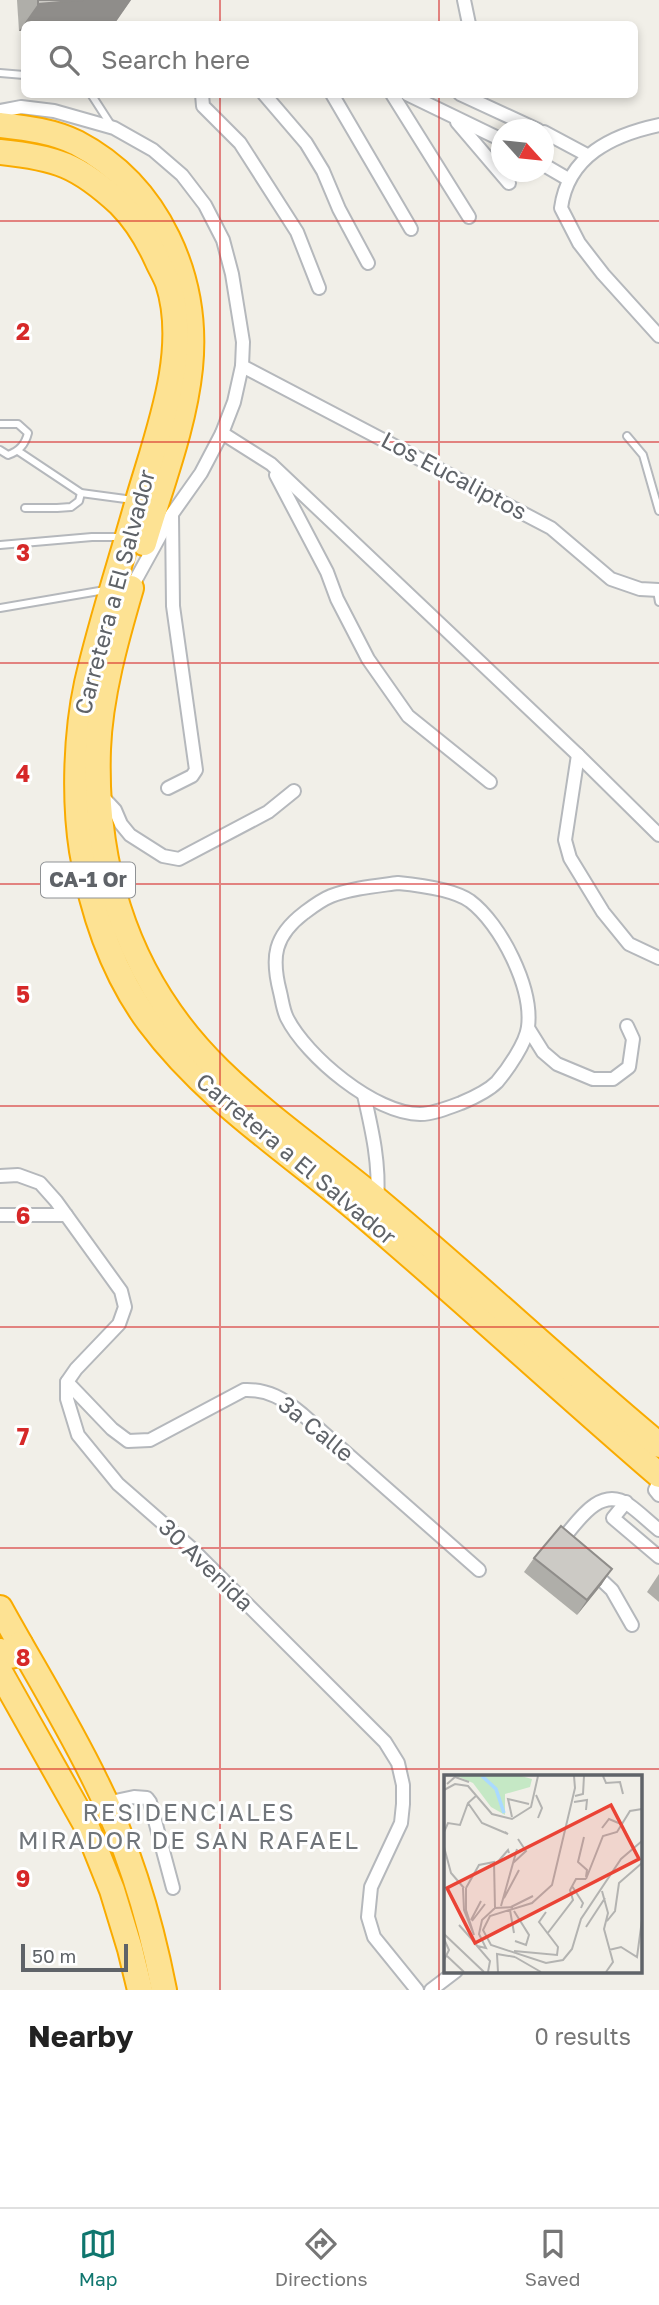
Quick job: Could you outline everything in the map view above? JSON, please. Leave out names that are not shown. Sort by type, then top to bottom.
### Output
[{"type":"highway","name":"Carretera a El Salvador","points":[[0,125],[47,132],[76,143],[106,161],[129,182],[152,208],[171,245],[183,276],[189,305],[190,365],[187,391],[174,444],[86,685],[79,733],[78,778],[82,847],[88,881],[99,922],[123,981],[148,1021],[204,1084],[376,1226],[659,1475]]},
{"type":"highway","name":"Carretera a El Salvador","points":[[0,152],[58,162],[79,170],[97,183],[136,220],[168,284],[175,345],[165,406],[128,537],[98,749],[100,794],[111,826],[110,877],[119,915],[142,969],[178,1024],[218,1069],[377,1200],[659,1445]]},
{"type":"highway","points":[[0,1608],[10,1647],[88,1765],[106,1803],[147,1915],[164,1990]]},
{"type":"highway","points":[[0,1672],[86,1825],[112,1890],[140,1990]]},
{"type":"highway","points":[[14,1697],[22,1687],[29,1686],[34,1689],[69,1746],[88,1765]]},
{"type":"street","points":[[464,0],[468,21]]},
{"type":"street","points":[[202,98],[203,106],[240,143],[297,232],[319,288]]},
{"type":"street","points":[[267,98],[306,143],[323,171],[339,209],[368,263]]},
{"type":"street","points":[[334,98],[411,229]]},
{"type":"street","points":[[395,98],[469,217]]},
{"type":"street","points":[[415,98],[491,134]]},
{"type":"street","points":[[487,101],[519,119]]},
{"type":"street","points":[[0,111],[21,107],[54,111],[114,128],[153,150],[182,175],[205,205],[223,240],[232,274],[243,342],[242,366],[234,402],[222,433],[201,473],[121,590]]},
{"type":"street","points":[[453,117],[509,183]]},
{"type":"street","points":[[659,125],[618,139],[587,155],[568,179],[561,208],[579,243],[659,337]]},
{"type":"street","points":[[554,137],[587,155]]},
{"type":"street","points":[[554,171],[568,179]]},
{"type":"street","name":"Los Eucaliptos","points":[[242,366],[551,528],[611,579],[659,594]]},
{"type":"street","points":[[222,433],[271,464],[659,835]]},
{"type":"street","points":[[271,464],[368,659],[408,716],[490,782]]},
{"type":"street","points":[[168,789],[192,776],[196,770],[173,606],[172,514]]},
{"type":"street","points":[[578,755],[565,840],[570,858],[603,912],[629,944],[659,958]]},
{"type":"street","points":[[111,826],[163,856],[179,859],[268,812],[294,791]]},
{"type":"street","points":[[398,883],[444,891],[468,899],[500,933],[517,965],[527,1007],[528,1028],[512,1063],[495,1084],[471,1099],[421,1114],[401,1112],[364,1095],[329,1069],[286,1017],[275,971],[275,954],[281,936],[295,920],[329,897],[367,887],[398,883]]},
{"type":"street","points":[[528,1028],[543,1052],[557,1064],[593,1079],[613,1079],[629,1067],[633,1040],[627,1026]]},
{"type":"street","points":[[364,1095],[374,1136],[379,1174],[377,1200]]},
{"type":"street","points":[[0,1176],[18,1175],[40,1183],[121,1291],[125,1307],[123,1317],[114,1331],[76,1369],[67,1382]]},
{"type":"street","points":[[0,1215],[66,1215]]},
{"type":"street","name":"3a Calle","points":[[67,1382],[112,1429],[128,1441],[150,1440],[244,1390],[259,1389],[272,1394],[291,1405],[480,1570]]},
{"type":"street","name":"30 Avenida","points":[[67,1382],[67,1399],[78,1435],[118,1484],[200,1556],[385,1742],[398,1763],[403,1785],[401,1823],[371,1887],[368,1917],[374,1937],[417,1990]]},
{"type":"street","points":[[659,1480],[655,1490],[659,1495]]},
{"type":"street","points":[[632,1625],[612,1590],[561,1544],[562,1540],[593,1503],[607,1499],[626,1502],[659,1530]]},
{"type":"street","points":[[626,1502],[613,1518],[659,1557]]},
{"type":"street","points":[[106,1803],[134,1797],[147,1798],[173,1888]]},
{"type":"street","points":[[431,1990],[455,1972]]},
{"type":"lane","points":[[0,73],[21,75]]},
{"type":"lane","points":[[94,98],[114,128]]},
{"type":"lane","points":[[0,424],[18,425],[28,433],[18,452],[8,454],[0,450]]},
{"type":"lane","points":[[627,436],[643,455],[659,511]]},
{"type":"lane","points":[[18,452],[81,493],[138,501]]},
{"type":"lane","points":[[25,508],[71,507],[79,501],[81,493]]},
{"type":"lane","points":[[0,545],[92,537],[128,537]]},
{"type":"lane","points":[[0,608],[121,590]]},
{"type":"building","points":[[38,0],[83,0],[38,4]]},
{"type":"building","points":[[561,1526],[612,1569],[587,1600],[534,1558]]},
{"type":"district","name":"RESIDENCIALES MIRADOR DE SAN RAFAEL","points":[[189,1827]]}]
